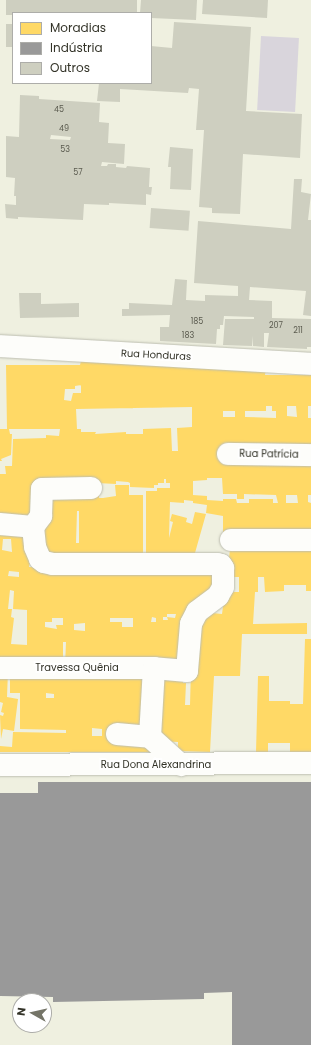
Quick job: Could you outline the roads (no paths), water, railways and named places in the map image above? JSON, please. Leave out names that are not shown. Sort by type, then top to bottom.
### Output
[{"type":"street","name":"Rua Honduras","points":[[0,346],[311,364]]},
{"type":"street","name":"Rua Patrícia","points":[[228,454],[311,455]]},
{"type":"street","points":[[0,524],[33,527],[41,516],[42,489],[91,488]]},
{"type":"street","name":"Travessa Quênia","points":[[0,668],[154,668],[187,671],[191,624],[202,607],[220,593],[223,588],[223,568],[221,565],[53,564],[44,562],[37,554],[33,527]]},
{"type":"street","points":[[231,540],[311,540]]},
{"type":"street","points":[[150,737],[154,668]]},
{"type":"street","points":[[117,734],[150,737],[180,765]]},
{"type":"street","name":"Rua Dona Alexandrina","points":[[0,765],[311,763]]}]
